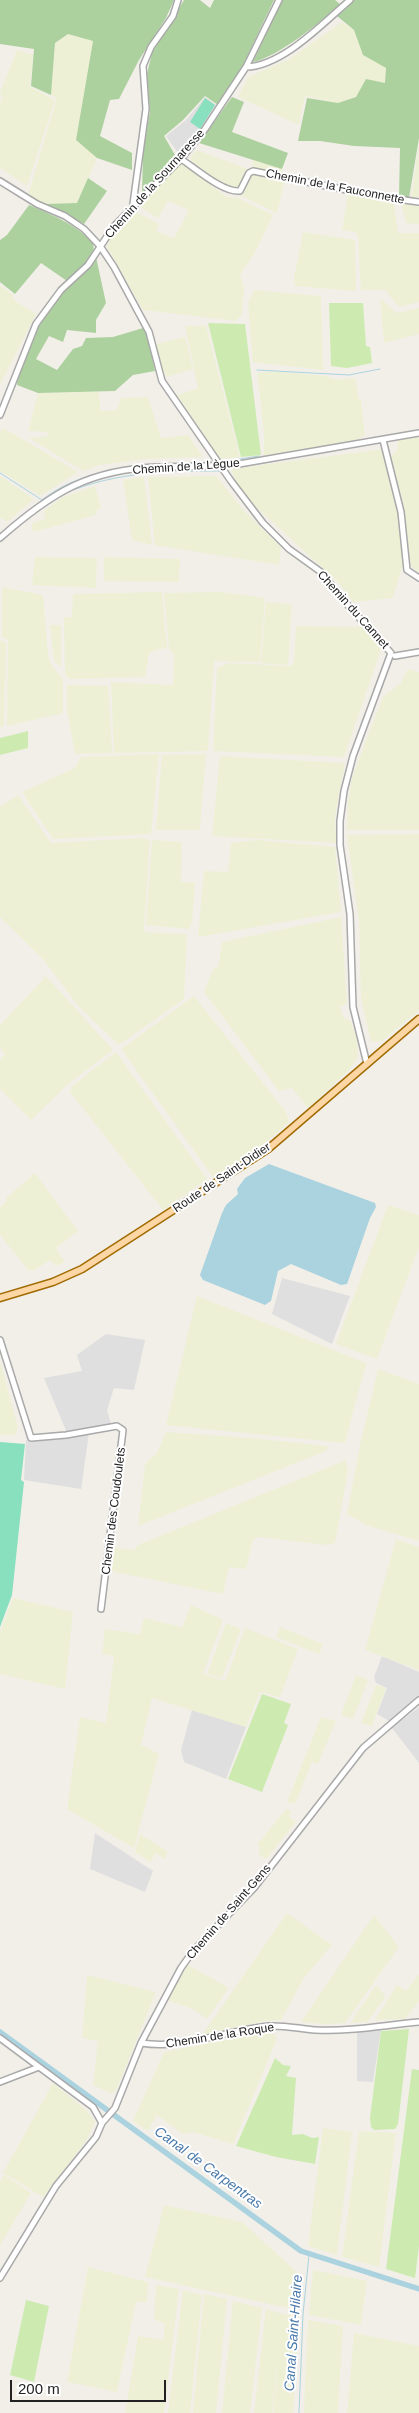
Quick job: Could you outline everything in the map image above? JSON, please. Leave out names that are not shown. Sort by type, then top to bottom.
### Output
[{"type":"main road","name":"Route de Saint-Didier","points":[[0,1298],[68,1276],[117,1248],[268,1149],[419,1019]]},
{"type":"street","points":[[133,205],[146,110],[143,66],[152,47],[173,16],[178,0]]},
{"type":"street","name":"Chemin de la Sournaresse","points":[[0,415],[36,324],[43,311],[88,265],[114,226],[133,205],[181,159],[225,100],[246,66],[279,0]]},
{"type":"street","points":[[246,66],[273,60],[303,39],[350,0]]},
{"type":"street","name":"Chemin de la Fauconnette","points":[[181,159],[215,182],[235,191],[240,191],[249,173],[253,171],[299,179],[348,191],[419,202]]},
{"type":"street","name":"Chemin du Cannet","points":[[0,181],[37,204],[65,216],[84,229],[100,246],[114,267],[149,332],[162,380],[221,466],[263,522],[290,549],[321,572],[344,602],[391,653],[353,756],[344,791],[340,821],[340,845],[350,914],[353,1007],[368,1064]]},
{"type":"street","name":"Chemin de la Lègue","points":[[0,538],[56,494],[86,479],[135,469],[221,466],[419,433]]},
{"type":"street","points":[[384,440],[402,512],[407,570],[419,578]]},
{"type":"street","points":[[395,656],[419,652]]},
{"type":"street","name":"Chemin des Coudoulets","points":[[0,1340],[31,1438],[66,1435],[117,1426],[123,1430],[101,1609]]},
{"type":"street","name":"Chemin de Saint-Gens","points":[[0,2278],[56,2186],[96,2137],[102,2124],[110,2116],[140,2043],[168,1988],[193,1951],[254,1888],[363,1748],[419,1700]]},
{"type":"street","name":"Chemin de la Roque","points":[[140,2043],[157,2046],[210,2039],[271,2026],[330,2030],[419,2022]]},
{"type":"street","points":[[0,2038],[93,2107],[102,2124]]},
{"type":"street","points":[[0,2082],[39,2067]]},
{"type":"shaded area","points":[[205,97],[219,107],[204,129],[180,156],[166,136],[186,120]]},
{"type":"shaded area","points":[[282,1278],[350,1296],[332,1344],[272,1314]]},
{"type":"shaded area","points":[[106,1334],[145,1340],[134,1390],[114,1388],[107,1410],[111,1424],[67,1433],[44,1378],[82,1371],[77,1355]]},
{"type":"shaded area","points":[[89,1433],[81,1489],[24,1480],[26,1440]]},
{"type":"shaded area","points":[[382,1656],[419,1672],[419,1695],[389,1721],[377,1714],[387,1688],[376,1683],[374,1677]]},
{"type":"shaded area","points":[[419,1707],[419,1763],[392,1728]]},
{"type":"shaded area","points":[[192,1710],[246,1727],[226,1779],[184,1762],[181,1750]]},
{"type":"shaded area","points":[[95,1833],[153,1871],[145,1892],[90,1869]]},
{"type":"shaded area","points":[[381,2030],[373,2082],[357,2081],[357,2031]]},
{"type":"green space","points":[[0,0],[174,0],[166,18],[139,60],[119,99],[110,100],[100,136],[132,153],[132,170],[97,158],[76,140],[93,41],[68,34],[55,43],[51,95],[31,86],[34,49],[0,44]]},
{"type":"green space","points":[[184,0],[200,0],[210,8],[214,0],[274,0],[241,69],[218,105],[205,96],[183,120],[164,136],[178,160],[142,194],[143,153],[150,111],[147,74],[152,53]]},
{"type":"green space","points":[[282,0],[335,0],[340,4],[311,29],[274,54],[253,62]]},
{"type":"green space","points":[[354,0],[419,0],[419,138],[409,198],[399,197],[400,148],[354,146],[320,141],[298,141],[307,98],[338,103],[356,97],[366,79],[385,83],[386,68],[363,55],[354,30],[337,16]]},
{"type":"green space","points":[[342,22],[354,30],[363,55],[386,68],[385,84],[338,103],[305,96],[299,125],[238,97],[248,77],[288,60]]},
{"type":"green space","points":[[68,34],[93,41],[76,140],[97,158],[78,203],[45,204],[28,195],[57,98],[51,95],[55,43]]},
{"type":"green space","points":[[17,50],[33,55],[30,87],[55,100],[27,186],[0,168],[0,105],[2,98],[0,92]]},
{"type":"green space","points":[[232,97],[244,102],[232,132],[288,153],[282,169],[199,143]]},
{"type":"green space","points":[[205,98],[215,105],[200,129],[190,122]]},
{"type":"green space","points":[[419,144],[419,197],[411,198]]},
{"type":"green space","points":[[197,150],[248,169],[244,181],[237,189],[218,182],[192,162],[190,157]]},
{"type":"green space","points":[[253,159],[282,169],[283,175],[252,169]]},
{"type":"green space","points":[[180,163],[196,170],[207,182],[227,197],[238,198],[273,215],[256,251],[240,275],[244,287],[242,314],[236,321],[143,310],[107,247],[109,240],[134,211],[159,224],[156,231],[174,238],[189,210],[168,201],[158,218],[140,207],[144,197]]},
{"type":"green space","points":[[255,173],[285,180],[277,213],[239,195],[249,176]]},
{"type":"green space","points":[[88,178],[107,191],[84,224],[45,204],[77,203]]},
{"type":"green space","points":[[348,194],[394,201],[398,233],[419,233],[419,302],[399,307],[385,290],[361,290],[358,236],[355,232],[342,230]]},
{"type":"green space","points":[[401,203],[419,204],[419,224],[406,223]]},
{"type":"green space","points":[[29,205],[78,230],[93,242],[94,253],[77,274],[67,281],[41,263],[15,294],[0,282],[0,240],[7,235]]},
{"type":"green space","points":[[303,232],[355,240],[356,291],[295,286],[294,278]]},
{"type":"green space","points":[[96,257],[106,303],[96,320],[96,333],[67,330],[63,342],[49,336],[36,359],[57,370],[73,349],[82,346],[86,338],[113,337],[143,328],[147,333],[155,371],[133,375],[115,391],[38,393],[17,385],[22,363],[48,311]]},
{"type":"green space","points":[[0,285],[14,296],[12,299],[36,314],[0,385]]},
{"type":"green space","points":[[254,290],[321,296],[323,370],[253,362],[248,303]]},
{"type":"green space","points":[[380,298],[396,313],[419,308],[419,334],[384,343]]},
{"type":"green space","points":[[329,303],[363,303],[366,346],[370,347],[372,363],[347,368],[331,366]]},
{"type":"green space","points":[[208,323],[245,324],[261,455],[241,457]]},
{"type":"green space","points":[[185,326],[206,326],[240,457],[220,459],[177,395],[198,388]]},
{"type":"green space","points":[[185,337],[193,369],[167,377],[159,364],[156,344]]},
{"type":"green space","points":[[273,371],[326,376],[336,380],[355,378],[359,400],[361,400],[365,435],[357,440],[264,456],[264,433],[257,373]]},
{"type":"green space","points":[[99,392],[101,411],[117,410],[121,398],[148,397],[161,438],[188,435],[203,457],[146,459],[99,465],[83,471],[29,438],[48,436],[47,432],[28,431],[38,393]]},
{"type":"green space","points":[[2,428],[78,472],[40,496],[0,471],[0,432]]},
{"type":"green space","points":[[419,435],[419,573],[408,563],[403,502],[391,456],[397,451],[398,440]]},
{"type":"green space","points":[[384,449],[398,507],[403,564],[393,598],[353,602],[338,582],[257,508],[236,482],[231,469]]},
{"type":"green space","points":[[0,476],[34,499],[7,522],[0,517]]},
{"type":"green space","points":[[216,476],[244,511],[281,547],[279,565],[155,545],[148,477]]},
{"type":"green space","points":[[144,477],[152,545],[132,540],[123,480]]},
{"type":"green space","points":[[95,486],[101,508],[97,510],[96,515],[34,532],[32,530],[32,523],[45,519],[44,511],[61,498]]},
{"type":"green space","points":[[35,557],[97,558],[96,588],[32,585]]},
{"type":"green space","points":[[104,557],[180,559],[179,582],[104,581]]},
{"type":"green space","points":[[2,587],[43,595],[48,655],[51,664],[63,679],[63,713],[7,726],[8,640],[2,637]]},
{"type":"green space","points":[[162,592],[167,648],[155,650],[149,654],[145,677],[70,679],[65,675],[64,617],[72,617],[73,594]]},
{"type":"green space","points":[[221,592],[265,598],[260,662],[214,661],[208,751],[114,753],[111,682],[173,685],[174,654],[169,649],[164,593]]},
{"type":"green space","points":[[266,602],[292,604],[288,665],[261,663]]},
{"type":"green space","points":[[50,625],[61,625],[61,667],[54,660]]},
{"type":"green space","points":[[296,626],[362,627],[382,647],[344,757],[213,751],[217,668],[228,663],[290,666],[294,663]]},
{"type":"green space","points":[[0,641],[6,642],[4,726],[0,727]]},
{"type":"green space","points":[[408,669],[419,672],[419,830],[347,830],[348,803],[352,778],[364,746],[383,697],[401,683]]},
{"type":"green space","points":[[67,685],[108,686],[112,753],[75,754],[67,711]]},
{"type":"green space","points":[[28,731],[28,748],[0,755],[0,738]]},
{"type":"green space","points":[[159,754],[151,834],[53,839],[22,792],[75,768],[81,757]]},
{"type":"green space","points":[[206,754],[200,830],[156,830],[162,755]]},
{"type":"green space","points":[[220,756],[345,763],[335,816],[336,843],[212,836]]},
{"type":"green space","points":[[18,795],[51,843],[144,838],[150,840],[144,928],[145,932],[187,934],[184,999],[119,1045],[78,1006],[43,959],[0,917],[0,807]]},
{"type":"green space","points":[[419,834],[419,1010],[382,1041],[371,1042],[361,998],[359,921],[347,835]]},
{"type":"green space","points":[[152,840],[182,842],[181,882],[195,883],[192,922],[189,929],[146,925]]},
{"type":"green space","points":[[258,840],[335,847],[341,912],[198,937],[204,871],[228,872],[231,843]]},
{"type":"green space","points":[[341,917],[347,1003],[340,1007],[344,1019],[350,1020],[357,1039],[358,1057],[348,1071],[308,1108],[292,1088],[279,1091],[204,992],[213,969],[218,967],[222,942]]},
{"type":"green space","points":[[46,976],[113,1050],[68,1084],[31,1120],[0,1089],[0,1060],[5,1054],[0,1048],[0,1025]]},
{"type":"green space","points":[[194,996],[286,1112],[289,1122],[258,1149],[213,1177],[121,1049]]},
{"type":"green space","points":[[116,1052],[207,1179],[163,1210],[70,1092],[72,1086]]},
{"type":"green space","points":[[35,1173],[78,1231],[56,1248],[65,1262],[56,1266],[50,1260],[33,1271],[28,1270],[0,1235],[0,1207],[7,1201],[6,1198]]},
{"type":"green space","points":[[388,1205],[419,1215],[419,1247],[377,1359],[336,1344]]},
{"type":"green space","points":[[197,1296],[366,1363],[345,1443],[166,1425]]},
{"type":"green space","points":[[0,1361],[18,1428],[15,1435],[0,1435]]},
{"type":"green space","points":[[378,1369],[419,1384],[419,1541],[366,1525],[347,1514],[360,1445]]},
{"type":"green space","points":[[166,1432],[328,1446],[326,1451],[138,1526],[145,1464],[157,1453]]},
{"type":"green space","points":[[0,1442],[25,1444],[21,1480],[24,1482],[12,1595],[0,1627]]},
{"type":"green space","points":[[346,1460],[348,1471],[335,1543],[327,1545],[259,1537],[253,1540],[246,1569],[229,1567],[223,1594],[110,1571],[108,1567],[111,1547],[134,1550],[138,1545]]},
{"type":"green space","points":[[396,1539],[419,1547],[419,1670],[365,1650]]},
{"type":"green space","points":[[13,1598],[73,1612],[65,1689],[0,1674],[0,1632]]},
{"type":"green space","points":[[191,1605],[223,1620],[203,1674],[225,1681],[245,1628],[298,1649],[280,1697],[260,1692],[246,1727],[152,1698],[141,1745],[159,1754],[134,1848],[67,1809],[80,1717],[106,1723],[114,1656],[102,1654],[105,1629],[140,1634],[144,1618],[182,1627]]},
{"type":"green space","points":[[226,1623],[241,1629],[222,1678],[207,1674]]},
{"type":"green space","points":[[280,1627],[323,1644],[319,1654],[276,1637]]},
{"type":"green space","points":[[356,1675],[368,1680],[353,1719],[341,1715]]},
{"type":"green space","points":[[376,1685],[386,1688],[372,1726],[361,1723]]},
{"type":"green space","points":[[262,1694],[291,1704],[284,1723],[288,1725],[262,1792],[228,1779]]},
{"type":"green space","points":[[321,1717],[336,1721],[318,1764],[312,1762],[295,1804],[287,1802]]},
{"type":"green space","points":[[286,1809],[291,1811],[289,1816],[296,1822],[266,1859],[259,1855],[260,1847],[257,1845]]},
{"type":"green space","points":[[140,1834],[168,1852],[164,1859],[156,1853],[150,1862],[135,1852]]},
{"type":"green space","points":[[287,1913],[332,1945],[304,1978],[281,2020],[265,2021],[202,2035]]},
{"type":"green space","points":[[374,1915],[399,1947],[345,2023],[301,2022]]},
{"type":"green space","points":[[188,1965],[229,1988],[207,2019],[193,2009],[167,2000]]},
{"type":"green space","points":[[419,1974],[419,2001],[405,2019],[375,2020],[397,1985],[406,1991]]},
{"type":"green space","points":[[87,1975],[156,1992],[117,2088],[112,2094],[93,2085],[98,2041],[82,2038]]},
{"type":"green space","points":[[376,1985],[385,1998],[367,2022],[350,2023]]},
{"type":"green space","points":[[409,2029],[398,2124],[395,2129],[374,2130],[371,2127],[370,2118],[381,2031]]},
{"type":"green space","points":[[261,2033],[274,2034],[277,2039],[233,2144],[193,2132],[183,2134],[157,2115],[148,2131],[133,2121],[164,2052]]},
{"type":"green space","points":[[275,2058],[283,2065],[291,2066],[286,2076],[296,2078],[292,2135],[303,2134],[312,2138],[319,2137],[315,2164],[276,2157],[236,2146]]},
{"type":"green space","points":[[412,2069],[419,2070],[419,2246],[415,2278],[386,2269]]},
{"type":"green space","points":[[53,2083],[86,2110],[95,2122],[86,2141],[43,2197],[3,2173]]},
{"type":"green space","points":[[323,2128],[352,2132],[337,2255],[308,2246]]},
{"type":"green space","points":[[359,2131],[396,2133],[379,2267],[342,2257]]},
{"type":"green space","points":[[4,2175],[31,2193],[0,2245],[0,2182]]},
{"type":"green space","points":[[164,2205],[242,2222],[298,2273],[288,2308],[145,2277]]},
{"type":"green space","points":[[88,2267],[148,2282],[147,2302],[136,2302],[117,2392],[67,2382]]},
{"type":"green space","points":[[313,2270],[367,2281],[361,2325],[309,2315]]},
{"type":"green space","points":[[156,2285],[179,2289],[164,2413],[125,2413],[138,2336],[163,2340],[165,2324],[154,2319]]},
{"type":"green space","points":[[183,2290],[202,2295],[190,2413],[168,2413]]},
{"type":"green space","points":[[204,2294],[227,2299],[216,2413],[193,2413]]},
{"type":"green space","points":[[26,2300],[49,2306],[34,2382],[10,2375]]},
{"type":"green space","points":[[233,2301],[262,2308],[250,2413],[222,2413]]},
{"type":"green space","points":[[266,2309],[299,2316],[293,2413],[273,2413],[281,2331],[272,2413],[254,2413]]},
{"type":"green space","points":[[308,2320],[343,2326],[338,2413],[304,2413]]},
{"type":"green space","points":[[354,2333],[419,2346],[419,2413],[347,2413]]},
{"type":"water","points":[[269,1164],[375,1203],[376,1207],[370,1218],[347,1284],[341,1285],[291,1264],[278,1271],[271,1301],[265,1305],[203,1280],[200,1275],[226,1205],[238,1194],[237,1189],[245,1178]]},
{"type":"waterway","points":[[257,370],[349,375],[380,369]]},
{"type":"waterway","points":[[221,462],[259,456]]},
{"type":"waterway","points":[[138,466],[212,462]]},
{"type":"waterway","points":[[0,473],[42,500],[51,493],[82,478],[126,468]]},
{"type":"waterway","points":[[68,492],[105,480],[142,474],[180,471],[219,471]]},
{"type":"waterway","points":[[47,505],[62,495]]},
{"type":"waterway","name":"Canal de Carpentras","points":[[0,2032],[301,2251],[419,2289]]},
{"type":"waterway","name":"Canal Saint-Hilaire","points":[[299,2413],[303,2314],[309,2255]]}]
